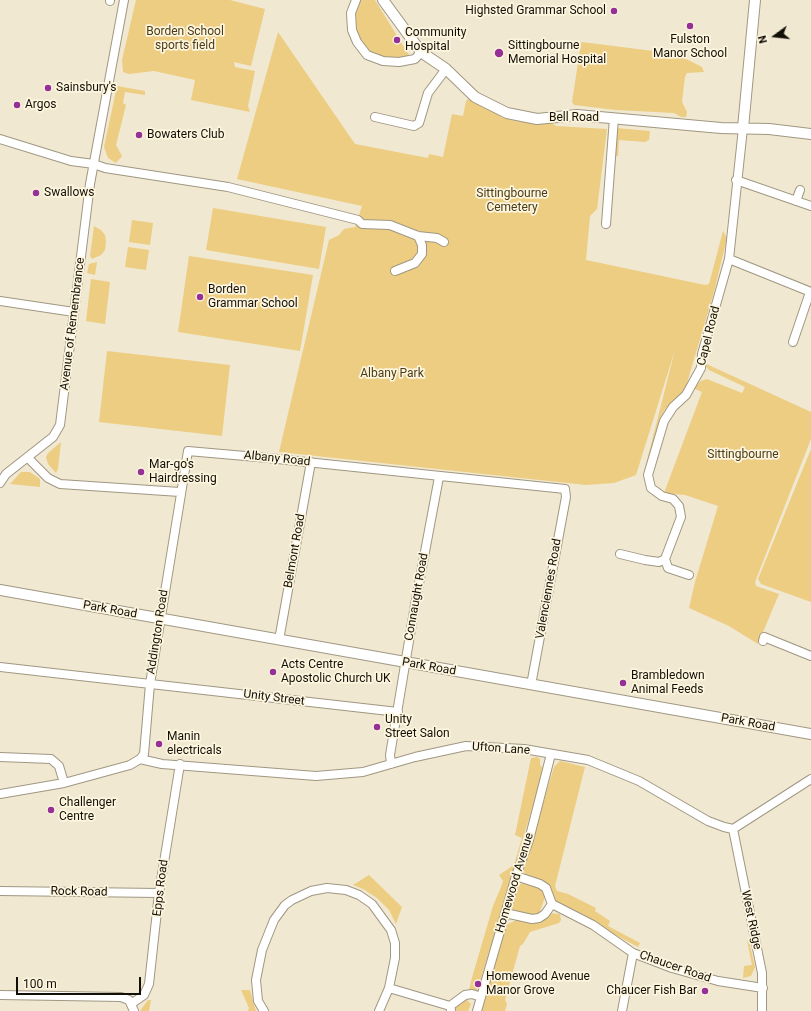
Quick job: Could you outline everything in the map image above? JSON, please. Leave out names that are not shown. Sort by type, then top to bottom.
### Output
[{"type":"street","name":"Avenue of Remembrance","points":[[0,482],[6,474],[53,437],[60,425],[94,164],[124,0]]},
{"type":"street","points":[[356,0],[351,13],[352,30],[357,42],[367,55],[383,61],[399,62],[415,59],[421,52]]},
{"type":"street","name":"Bell Road","points":[[383,0],[421,52],[446,69],[475,97],[507,113],[537,119],[577,116],[614,118],[743,128],[769,128],[811,134]]},
{"type":"street","points":[[743,128],[755,0]]},
{"type":"street","points":[[375,117],[414,126],[419,123],[428,93],[446,69]]},
{"type":"street","points":[[606,224],[614,118]]},
{"type":"street","name":"Capel Road","points":[[665,559],[681,517],[678,506],[673,500],[662,496],[651,488],[648,475],[664,421],[673,407],[686,395],[701,368],[702,354],[729,259],[736,180],[743,128]]},
{"type":"street","points":[[0,139],[71,161],[94,164],[105,168],[228,187],[358,220],[362,224],[390,225],[418,236],[437,238],[444,242]]},
{"type":"street","points":[[736,180],[811,206]]},
{"type":"street","points":[[796,201],[800,190]]},
{"type":"street","points":[[395,271],[415,263],[422,254],[422,244],[418,236]]},
{"type":"street","points":[[729,259],[811,292],[793,342]]},
{"type":"street","points":[[0,301],[74,312]]},
{"type":"street","name":"Albany Road","points":[[180,492],[188,451],[311,462],[439,477],[565,489],[566,492]]},
{"type":"street","points":[[28,458],[48,478],[60,484],[180,492]]},
{"type":"street","name":"Belmont Road","points":[[279,640],[311,462]]},
{"type":"street","name":"Connaught Road","points":[[391,764],[390,756],[415,605],[439,477]]},
{"type":"street","name":"Addington Road","points":[[140,759],[146,745],[150,684],[180,492]]},
{"type":"street","name":"Valenciennes Road","points":[[531,685],[566,492]]},
{"type":"street","points":[[620,554],[658,562],[665,559],[668,568],[689,575]]},
{"type":"street","name":"Park Road","points":[[0,590],[811,734]]},
{"type":"street","points":[[763,642],[764,637],[811,656]]},
{"type":"street","name":"Unity Street","points":[[0,667],[398,712]]},
{"type":"street","name":"Ufton Lane","points":[[140,759],[150,762],[316,776],[363,772],[438,751],[466,746],[524,749],[588,760],[639,781],[708,821],[724,827],[733,828]]},
{"type":"street","name":"Homewood Avenue","points":[[477,1011],[516,876],[529,840],[551,754]]},
{"type":"street","points":[[0,757],[51,759],[59,766],[64,783]]},
{"type":"street","points":[[0,794],[64,783],[130,765],[140,759]]},
{"type":"street","name":"Epps Road","points":[[133,1008],[144,995],[149,984],[159,893],[180,764]]},
{"type":"street","points":[[733,828],[811,779]]},
{"type":"street","name":"West Ridge","points":[[733,828],[763,988],[762,1011]]},
{"type":"street","points":[[505,913],[532,919],[539,918],[545,914],[552,904],[546,888],[516,876]]},
{"type":"street","points":[[264,1011],[258,1001],[256,980],[262,950],[274,920],[285,905],[292,900],[311,891],[327,888],[346,890],[359,895],[372,904],[391,930],[395,943],[395,958],[389,988],[379,1011]]},
{"type":"street","name":"Rock Road","points":[[0,891],[159,893]]},
{"type":"street","name":"Chaucer Road","points":[[552,904],[593,926],[633,953],[687,973],[718,981],[763,988]]},
{"type":"street","points":[[622,1011],[633,953]]},
{"type":"street","points":[[389,988],[450,1008],[465,995],[472,994],[481,997]]},
{"type":"street","points":[[0,995],[121,997],[129,1000],[133,1008]]},
{"type":"green space","name":"Borden School sports field","points":[[136,0],[230,0],[265,9],[251,66],[234,62],[235,67],[255,71],[248,106],[250,112],[191,100],[195,80],[154,71],[129,74],[123,72],[122,60]]},
{"type":"green space","points":[[358,0],[375,0],[409,55],[399,59],[387,58],[373,53],[364,47],[356,32],[354,12]]},
{"type":"green space","points":[[278,32],[355,144],[428,158],[429,154],[443,157],[452,114],[463,116],[466,101],[475,93],[501,117],[515,121],[539,124],[552,123],[556,126],[607,129],[597,209],[590,216],[586,260],[705,285],[709,284],[723,231],[727,238],[714,292],[687,383],[684,391],[665,409],[660,418],[642,480],[675,350],[636,475],[614,483],[586,485],[279,452],[329,240],[339,235],[344,229],[355,227],[362,206],[237,179]]},
{"type":"green space","points":[[582,42],[669,53],[675,49],[680,56],[702,67],[704,72],[687,73],[685,77],[682,102],[687,112],[686,117],[681,117],[674,113],[616,110],[574,105],[572,102]]},
{"type":"green space","points":[[117,86],[145,91],[145,95],[125,92],[123,103],[126,105],[116,145],[122,156],[116,163],[108,158],[104,147]]},
{"type":"green space","points":[[616,128],[650,131],[649,140],[645,142],[619,140],[618,156],[614,156]]},
{"type":"green space","points":[[213,208],[326,227],[319,269],[206,250]]},
{"type":"green space","points":[[132,220],[153,223],[150,245],[129,242]]},
{"type":"green space","points":[[94,226],[101,230],[105,235],[106,242],[105,250],[101,255],[92,259],[90,256]]},
{"type":"green space","points":[[128,247],[149,250],[146,270],[125,267]]},
{"type":"green space","points":[[189,256],[313,275],[300,351],[178,332]]},
{"type":"green space","points":[[97,262],[95,275],[87,273],[89,264]]},
{"type":"green space","points":[[91,279],[110,282],[105,324],[86,321]]},
{"type":"green space","points":[[107,351],[230,365],[222,436],[99,422]]},
{"type":"green space","name":"Sittingbourne","points":[[702,362],[811,412],[811,439],[755,582],[756,586],[779,594],[758,644],[729,626],[689,608],[695,582],[718,506],[685,495],[664,493],[702,392],[693,388],[701,381],[707,379],[742,393],[745,387],[709,370]]},
{"type":"green space","points":[[61,442],[58,469],[56,473],[48,464],[46,457],[48,453]]},
{"type":"green space","points":[[811,449],[811,602],[761,584],[758,579]]},
{"type":"green space","points":[[21,472],[30,472],[40,479],[40,487],[10,484]]},
{"type":"green space","points":[[537,757],[540,759],[540,765],[544,769],[477,991],[470,993],[469,990],[471,981],[493,906],[503,881],[499,875],[514,865],[522,838],[515,835],[531,758]]},
{"type":"green space","points":[[560,761],[585,767],[555,886],[557,891],[568,894],[596,908],[595,911],[610,921],[608,926],[640,943],[638,947],[610,932],[584,915],[557,904],[550,895],[528,878],[524,872],[523,868],[554,767]]},
{"type":"green space","points":[[369,875],[402,907],[396,924],[389,910],[377,898],[363,889],[353,885]]},
{"type":"green space","points":[[522,883],[543,889],[545,897],[539,914],[536,916],[513,912],[512,907],[519,885]]},
{"type":"green space","points":[[548,913],[560,914],[561,920],[559,923],[530,932],[523,944],[520,946],[505,1000],[507,1004],[505,1011],[480,1011],[505,928],[508,924],[517,920],[536,923]]},
{"type":"green space","points":[[747,940],[749,941],[755,967],[751,976],[743,978],[744,966],[752,965]]},
{"type":"green space","points":[[241,990],[250,990],[256,1011],[248,1011],[249,1008]]},
{"type":"green space","points":[[148,1000],[151,1000],[149,1011],[140,1011]]},
{"type":"green space","points":[[464,1000],[467,1000],[471,1004],[468,1011],[455,1011],[456,1005]]},
{"type":"place","name":"Highsted Grammar School","points":[[614,11]]},
{"type":"place","name":"Fulston Manor School","points":[[690,26]]},
{"type":"place","name":"Community Hospital","points":[[397,40]]},
{"type":"place","name":"Sittingbourne Memorial Hospital","points":[[499,53]]},
{"type":"place","name":"Sainsbury's","points":[[48,88]]},
{"type":"place","name":"Argos","points":[[17,105]]},
{"type":"place","name":"Bowaters Club","points":[[139,135]]},
{"type":"place","name":"Swallows","points":[[36,193]]},
{"type":"place","name":"Borden Grammar School","points":[[200,297]]},
{"type":"place","name":"Mar-go's Hairdressing","points":[[141,472]]},
{"type":"place","name":"Acts Centre Apostolic Church UK","points":[[273,672]]},
{"type":"place","name":"Brambledown Animal Feeds","points":[[623,683]]},
{"type":"place","name":"Unity Street Salon","points":[[377,727]]},
{"type":"place","name":"Manin electricals","points":[[159,744]]},
{"type":"place","name":"Challenger Centre","points":[[51,810]]},
{"type":"place","name":"Homewood Avenue Manor Grove","points":[[478,984]]},
{"type":"place","name":"Chaucer Fish Bar","points":[[705,991]]},
{"type":"park label","name":"Sittingbourne Cemetery","points":[[512,201]]},
{"type":"park label","name":"Albany Park","points":[[392,374]]}]
